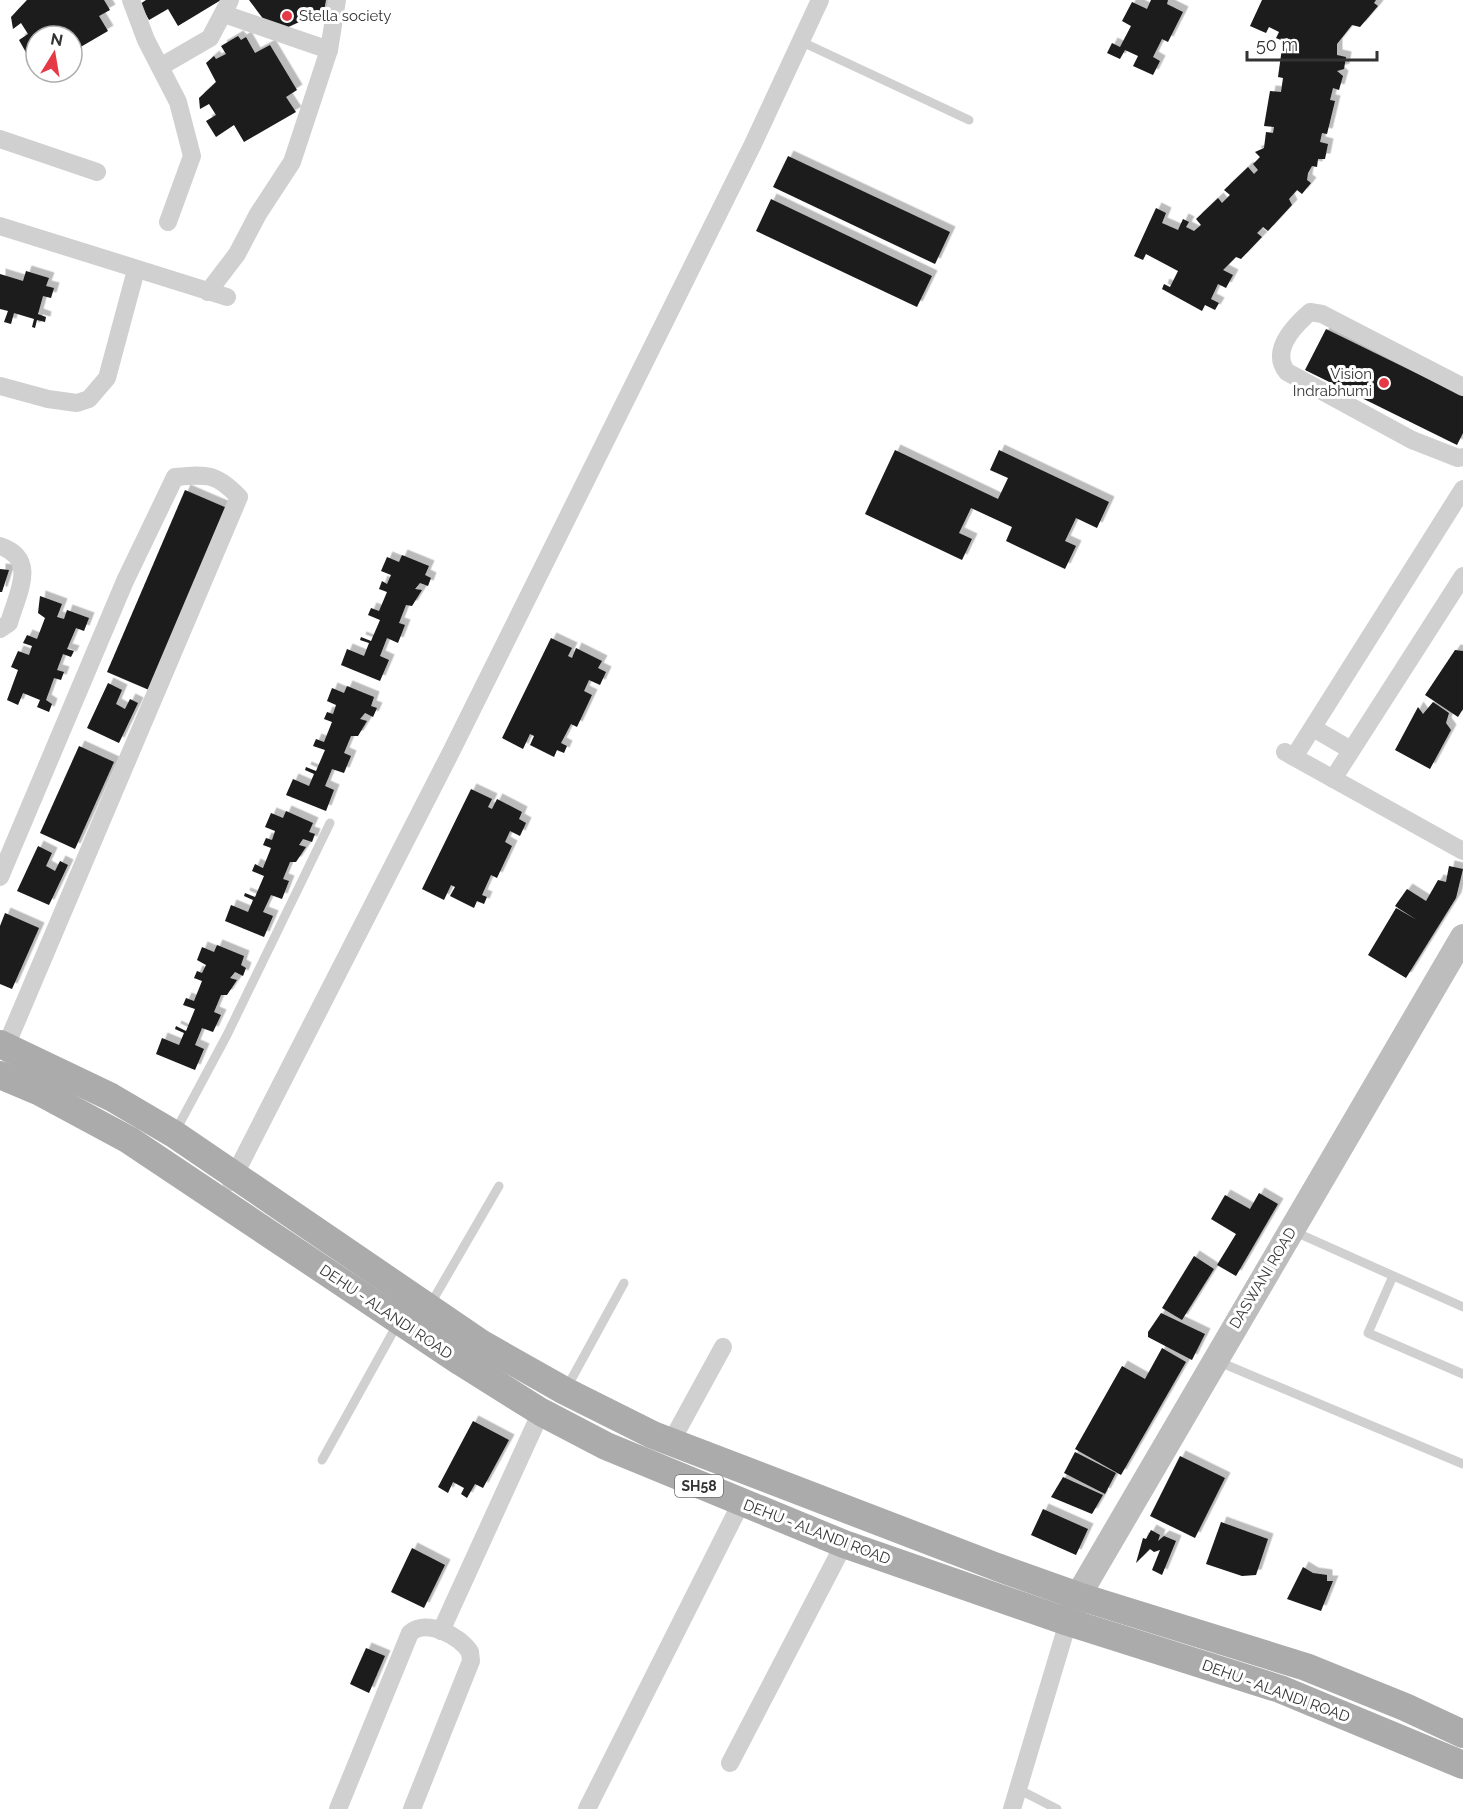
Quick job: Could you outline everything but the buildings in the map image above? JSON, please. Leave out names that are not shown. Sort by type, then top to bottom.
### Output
[{"type":"main road","name":"DEHU - ALANDI ROAD","points":[[3,1045],[111,1097],[174,1134],[482,1344],[565,1391],[670,1442],[846,1511],[1078,1596],[1306,1667],[1405,1707],[1463,1734]]},
{"type":"main road","name":"DEHU - ALANDI ROAD","points":[[0,1075],[38,1091],[129,1140],[541,1412],[606,1446],[844,1544],[1068,1622],[1280,1689],[1463,1765]]},
{"type":"street","points":[[131,0],[146,40],[178,102],[192,156],[168,222]]},
{"type":"street","points":[[208,292],[237,254],[258,214],[292,162],[329,50],[337,0]]},
{"type":"street","points":[[220,1202],[451,752],[753,144],[820,0]]},
{"type":"street","points":[[160,68],[210,38],[227,7],[329,50]]},
{"type":"street","points":[[0,139],[97,172]]},
{"type":"street","points":[[0,225],[227,297]]},
{"type":"street","points":[[0,386],[48,399],[77,403],[89,399],[107,378],[136,270]]},
{"type":"street","points":[[1463,387],[1322,314],[1310,312],[1300,320],[1289,332],[1282,351],[1282,366],[1287,372],[1412,440],[1463,458]]},
{"type":"street","points":[[0,877],[125,581],[175,477],[197,475],[222,479],[239,497],[3,1045]]},
{"type":"street","points":[[1463,489],[1359,650],[1313,728],[1289,754],[1463,851]]},
{"type":"street","points":[[0,546],[11,550],[21,560],[24,571],[9,623],[0,629]]},
{"type":"street","points":[[1333,779],[1463,576]]},
{"type":"street","points":[[1313,728],[1351,750]]},
{"type":"street","name":"DASWANI ROAD","points":[[1068,1622],[1078,1596],[1214,1360],[1463,937]]},
{"type":"street","points":[[670,1442],[723,1347]]},
{"type":"street","points":[[441,1631],[541,1412]]},
{"type":"street","points":[[587,1809],[741,1503]]},
{"type":"street","points":[[730,1763],[844,1544]]},
{"type":"street","points":[[1012,1809],[1068,1622]]},
{"type":"street","points":[[338,1809],[410,1633],[415,1628],[424,1627],[441,1631],[467,1647],[471,1660],[412,1809]]},
{"type":"lane","points":[[800,41],[969,120]]},
{"type":"lane","points":[[174,1134],[227,1035],[330,823]]},
{"type":"lane","points":[[429,1307],[498,1186]]},
{"type":"lane","points":[[1291,1230],[1463,1307]]},
{"type":"lane","points":[[1393,1276],[1368,1333],[1463,1374]]},
{"type":"lane","points":[[565,1391],[624,1283]]},
{"type":"lane","points":[[322,1460],[400,1321]]},
{"type":"lane","points":[[1214,1360],[1463,1464]]},
{"type":"lane","points":[[1018,1789],[1057,1809]]},
{"type":"place","name":"Stella society","points":[[287,16]]},
{"type":"place","name":"Vision Indrabhumi","points":[[1384,383]]}]
